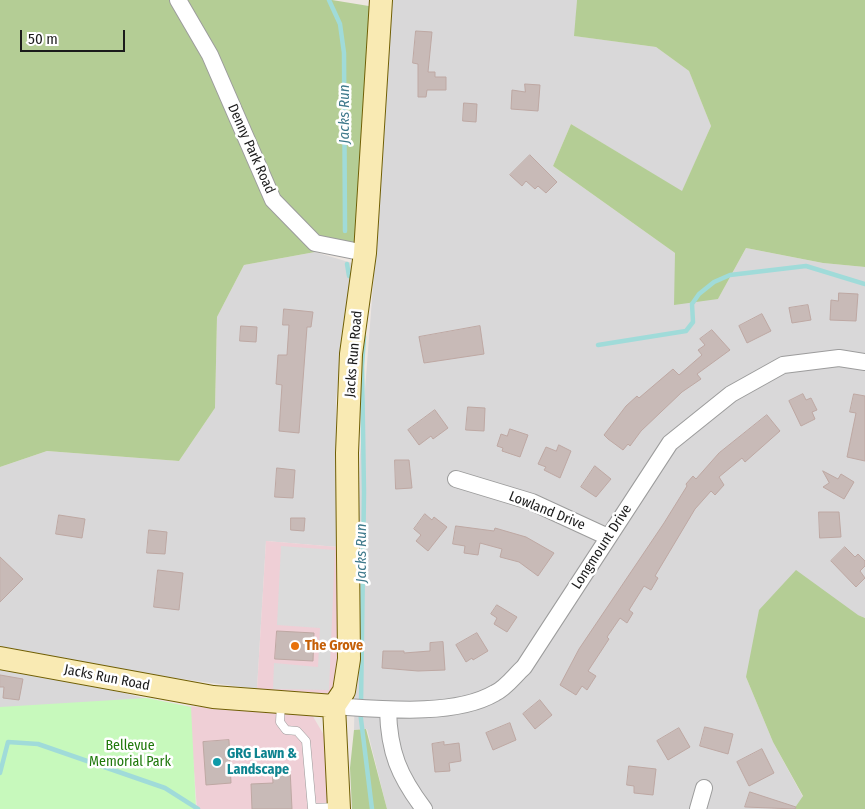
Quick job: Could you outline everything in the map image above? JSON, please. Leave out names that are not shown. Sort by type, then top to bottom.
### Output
[{"type":"street","name":"Denny Park Road","points":[[178,0],[210,55],[273,200],[314,243],[364,253]]},
{"type":"street","name":"Jacks Run Road","points":[[339,808],[352,707],[344,691],[349,659],[348,443],[351,354],[364,253],[382,0]]},
{"type":"street","name":"Longmount Drive","points":[[352,707],[388,710],[463,705],[496,693],[524,667],[670,444],[731,394],[783,365],[839,358],[865,362]]},
{"type":"street","name":"Lowland Drive","points":[[456,479],[532,502],[608,537]]},
{"type":"street","name":"Jacks Run Road","points":[[0,658],[213,697],[352,707]]},
{"type":"street","points":[[388,710],[392,752],[402,776],[424,809]]},
{"type":"street","points":[[698,809],[704,788]]},
{"type":"lane","points":[[281,702],[280,722],[286,730],[297,731],[306,741],[312,808],[339,808]]},
{"type":"shaded area","points":[[390,0],[577,0],[575,36],[656,47],[689,71],[711,126],[682,192],[571,124],[553,166],[675,253],[718,299],[746,248],[823,263],[865,267],[865,618],[858,615],[746,677],[773,742],[803,797],[794,809],[387,809],[367,729],[354,730],[360,455],[378,221]]},
{"type":"shaded area","points":[[315,252],[352,263],[336,400],[338,547],[266,541],[257,689],[144,674],[0,646],[0,467],[47,451],[179,461],[215,408],[217,317],[244,265]]},
{"type":"shaded area","points":[[266,541],[338,547],[338,683],[330,694],[257,689]]},
{"type":"shaded area","points":[[281,546],[335,550],[329,690],[273,689],[274,663],[318,667],[320,628],[277,625]]},
{"type":"shaded area","points":[[0,665],[86,684],[148,699],[0,709]]},
{"type":"shaded area","points":[[183,706],[311,713],[325,737],[329,809],[197,809],[189,708]]},
{"type":"green space","points":[[0,0],[332,0],[381,8],[365,253],[315,244],[315,252],[244,265],[217,317],[215,408],[179,461],[47,451],[0,467]]},
{"type":"green space","points":[[577,0],[865,0],[865,267],[823,263],[746,248],[718,299],[674,305],[675,253],[553,166],[571,124],[682,191],[711,126],[689,71],[656,47],[574,36]]},
{"type":"green space","points":[[796,570],[858,615],[865,618],[865,809],[794,809],[803,796],[773,742],[746,677],[759,610]]},
{"type":"green space","name":"Bellevue Memorial Park","points":[[147,698],[191,707],[196,809],[0,809],[0,707]]},
{"type":"green space","points":[[366,729],[387,809],[352,809],[350,768],[354,730]]},
{"type":"building","points":[[416,31],[432,32],[428,72],[435,72],[435,77],[446,77],[446,90],[427,90],[426,97],[418,97],[418,64],[413,63]]},
{"type":"building","points":[[525,84],[540,85],[538,111],[511,109],[512,90],[525,92]]},
{"type":"building","points":[[464,103],[477,104],[476,122],[463,121]]},
{"type":"building","points":[[530,155],[557,182],[546,193],[538,186],[535,189],[526,181],[522,186],[510,175]]},
{"type":"building","points":[[839,293],[858,294],[856,321],[830,320],[831,300],[838,301]]},
{"type":"building","points":[[808,305],[811,320],[792,323],[789,308]]},
{"type":"building","points":[[284,309],[313,312],[311,327],[307,327],[299,433],[279,431],[282,385],[276,384],[278,355],[287,355],[289,325],[283,325]]},
{"type":"building","points":[[762,314],[771,331],[747,343],[739,326]]},
{"type":"building","points":[[241,326],[257,327],[256,342],[240,341]]},
{"type":"building","points":[[480,326],[484,354],[424,363],[419,337]]},
{"type":"building","points":[[712,330],[730,350],[697,374],[701,379],[682,392],[641,431],[630,446],[628,444],[623,450],[608,439],[604,435],[626,406],[637,396],[639,398],[673,369],[679,375],[702,355],[698,350],[705,345],[700,339]]},
{"type":"building","points":[[803,394],[806,400],[811,398],[817,410],[812,412],[815,419],[801,426],[789,401]]},
{"type":"building","points":[[854,394],[865,396],[865,461],[847,457],[856,413],[850,412]]},
{"type":"building","points":[[468,407],[485,408],[484,431],[466,430]]},
{"type":"building","points":[[435,410],[448,428],[433,439],[431,436],[419,445],[408,430]]},
{"type":"building","points":[[767,415],[780,431],[745,462],[742,458],[719,477],[724,485],[715,495],[711,491],[695,509],[655,576],[658,578],[651,590],[644,586],[629,610],[633,613],[627,623],[620,618],[607,637],[609,639],[588,671],[596,676],[587,690],[582,686],[576,695],[560,685],[579,649],[664,523],[687,486],[686,484],[693,476],[696,479],[719,453]]},
{"type":"building","points":[[510,429],[528,435],[520,457],[502,451],[503,448],[497,446],[501,434],[507,436]]},
{"type":"building","points":[[559,445],[571,451],[560,478],[544,470],[546,467],[538,464],[546,447],[556,451]]},
{"type":"building","points":[[395,460],[409,460],[412,488],[396,489]]},
{"type":"building","points":[[595,466],[611,479],[596,497],[581,487]]},
{"type":"building","points":[[277,468],[295,470],[293,498],[275,497]]},
{"type":"building","points":[[823,471],[838,479],[841,474],[854,482],[844,499],[823,487],[829,483]]},
{"type":"building","points":[[819,512],[839,512],[841,537],[820,538]]},
{"type":"building","points":[[425,514],[432,520],[434,517],[447,527],[428,551],[416,541],[421,535],[414,529]]},
{"type":"building","points":[[59,515],[85,519],[82,538],[56,534]]},
{"type":"building","points":[[291,518],[305,518],[304,531],[291,530]]},
{"type":"building","points":[[456,526],[494,531],[495,528],[526,537],[554,553],[538,576],[519,562],[500,557],[502,549],[480,543],[478,555],[464,553],[465,546],[453,544]]},
{"type":"building","points":[[149,530],[167,532],[165,554],[147,553]]},
{"type":"building","points":[[845,547],[855,557],[858,554],[865,561],[865,566],[860,571],[865,578],[856,587],[831,561]]},
{"type":"building","points":[[0,557],[23,579],[0,602]]},
{"type":"building","points":[[158,570],[183,573],[179,610],[154,607]]},
{"type":"building","points":[[497,605],[517,617],[507,632],[494,624],[497,618],[491,614]]},
{"type":"building","name":"The Grove","points":[[277,631],[314,633],[313,661],[275,659]]},
{"type":"building","points":[[477,633],[488,651],[466,662],[456,645]]},
{"type":"building","points":[[443,642],[445,670],[418,671],[382,668],[383,651],[404,651],[404,653],[430,651],[430,643]]},
{"type":"building","points":[[0,675],[23,679],[19,700],[3,698],[4,687],[0,687]]},
{"type":"building","points":[[540,700],[552,715],[535,729],[523,714]]},
{"type":"building","points":[[510,723],[516,740],[493,750],[486,733]]},
{"type":"building","points":[[705,727],[733,734],[728,754],[700,746]]},
{"type":"building","points":[[679,728],[690,747],[668,760],[657,741]]},
{"type":"building","name":"GRG Lawn & Landscape","points":[[229,740],[231,783],[206,785],[203,742]]},
{"type":"building","points":[[444,742],[444,745],[459,743],[461,761],[449,763],[450,771],[435,772],[432,744]]},
{"type":"building","points":[[762,749],[774,773],[749,786],[737,762]]},
{"type":"building","points":[[629,766],[656,769],[653,795],[634,793],[634,786],[627,785]]},
{"type":"building","points":[[290,768],[292,809],[252,809],[251,784],[273,783],[272,769]]},
{"type":"building","points":[[750,792],[796,807],[795,809],[745,807]]},
{"type":"waterway","name":"Jacks Run","points":[[329,0],[340,24],[344,53],[345,231]]},
{"type":"waterway","name":"Jacks Run","points":[[347,264],[349,276]]},
{"type":"waterway","points":[[598,345],[686,331],[693,322],[692,304],[699,294],[714,282],[730,275],[806,266],[865,284]]},
{"type":"waterway","name":"Jacks Run","points":[[361,704],[364,492],[362,366],[364,337]]},
{"type":"waterway","name":"Jacks Run","points":[[360,711],[372,809]]},
{"type":"waterway","points":[[0,773],[8,742],[38,744],[165,788],[198,809]]},
{"type":"place","name":"The Grove","points":[[295,646]]},
{"type":"place","name":"GRG Lawn & Landscape","points":[[217,762]]}]
